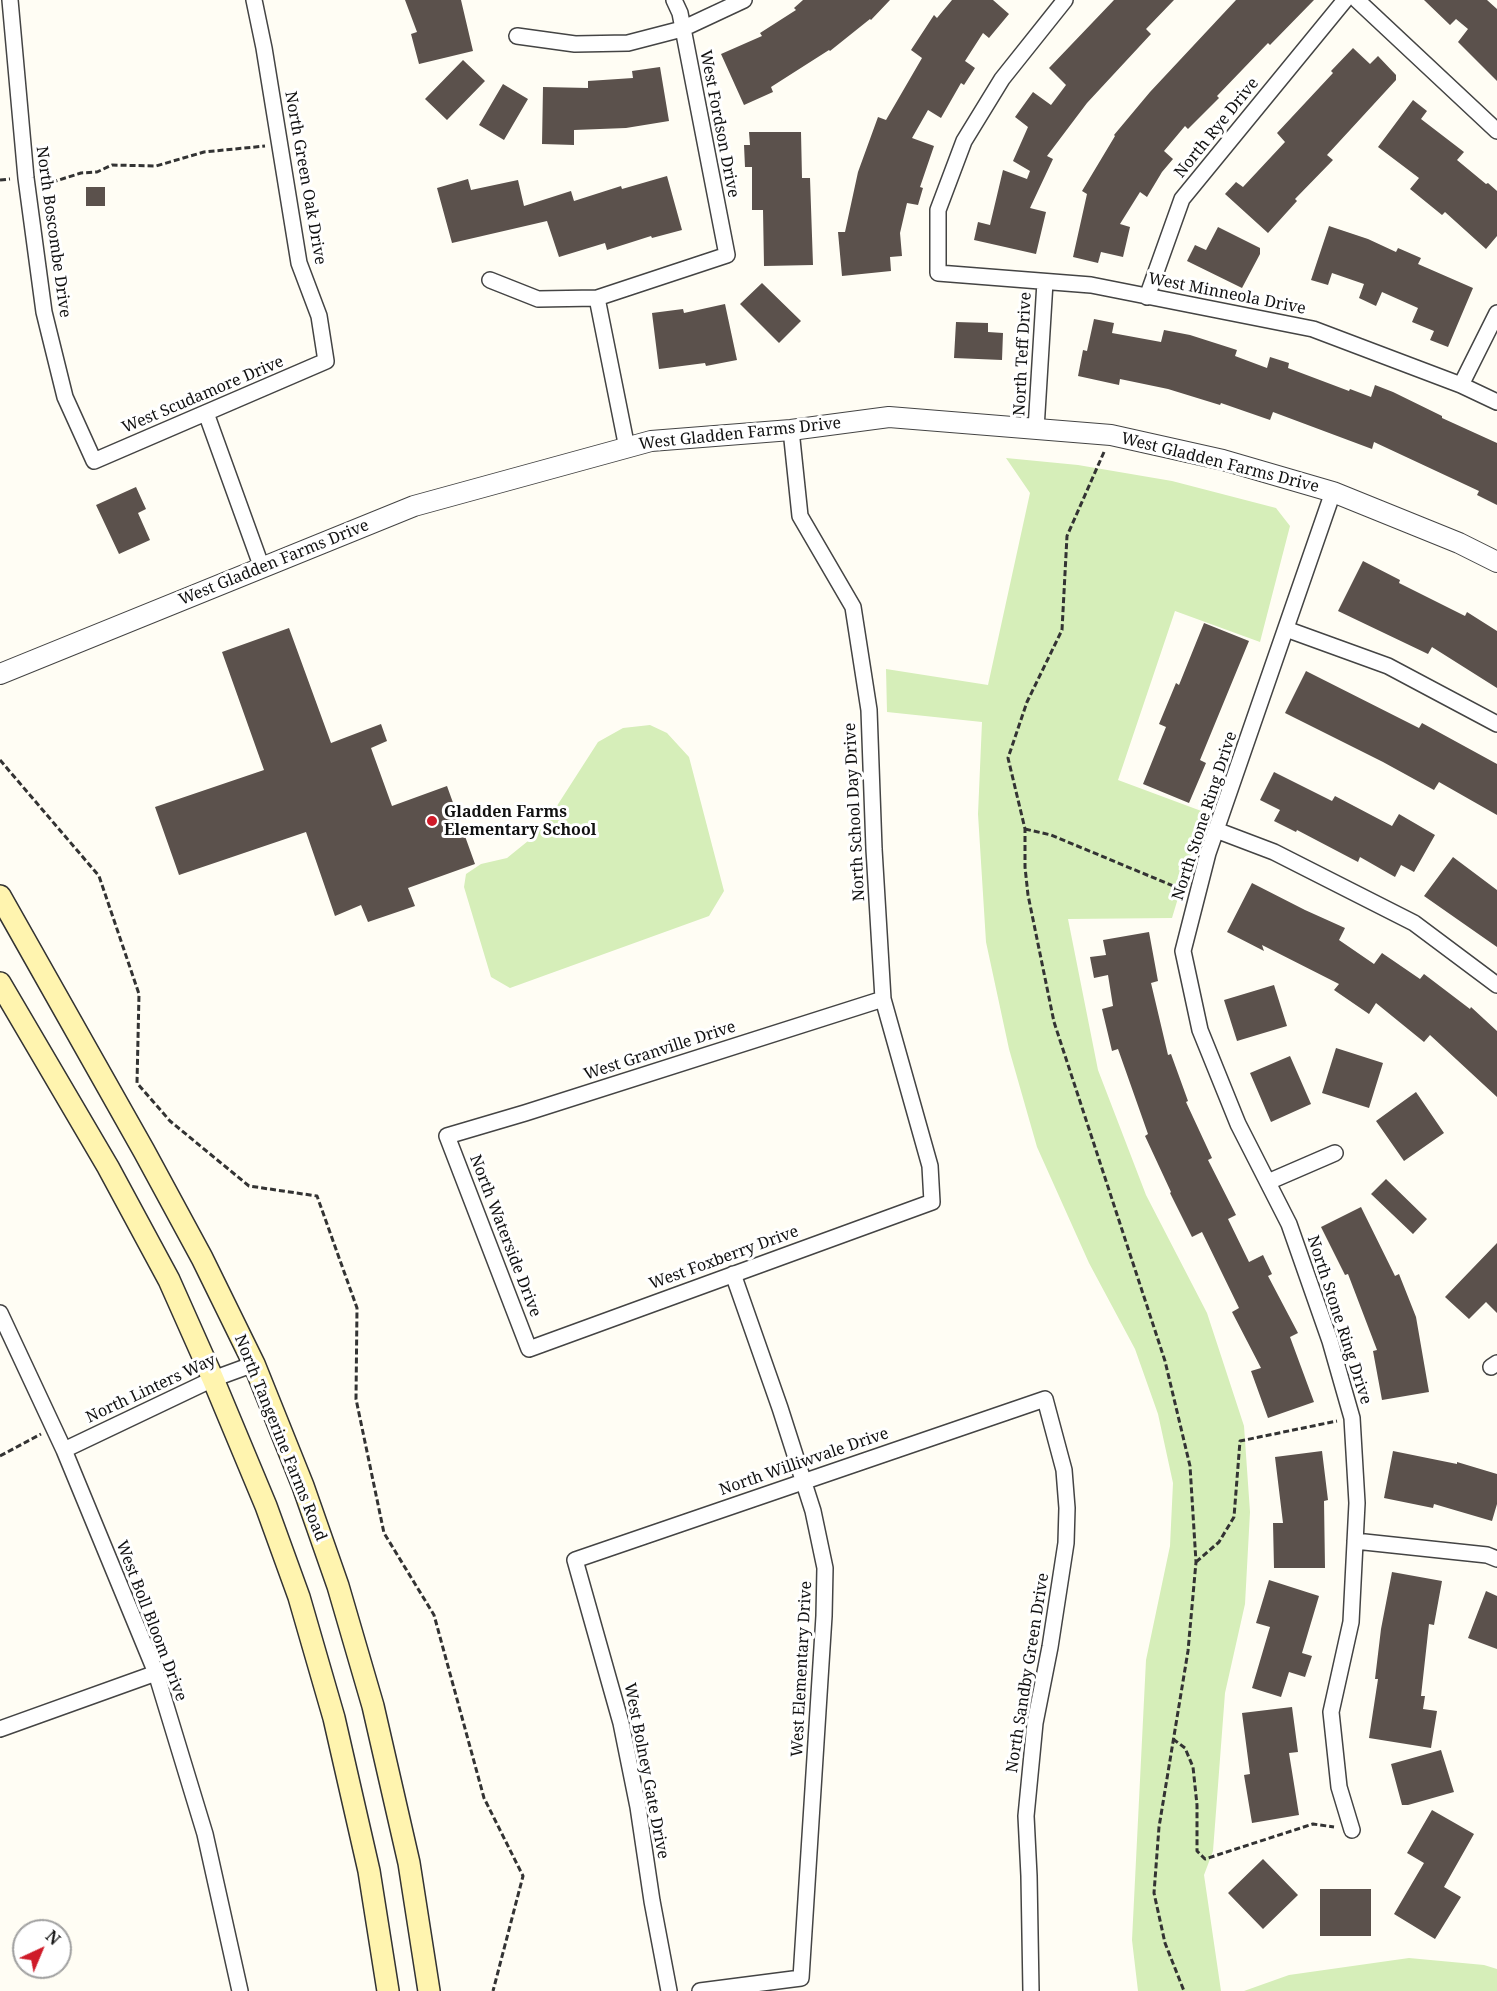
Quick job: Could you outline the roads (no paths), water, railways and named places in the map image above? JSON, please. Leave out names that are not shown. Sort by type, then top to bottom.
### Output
[{"type":"main road","name":"North Tangerine Farms Road","points":[[0,896],[202,1258],[254,1364],[303,1486],[338,1586],[374,1706],[409,1863],[429,1991]]},
{"type":"main road","points":[[0,983],[108,1167],[169,1280],[266,1506],[299,1598],[334,1718],[369,1871],[388,1991]]},
{"type":"street","name":"North Boscombe Drive","points":[[10,0],[27,182],[44,312],[65,397],[94,461]]},
{"type":"street","name":"North Green Oak Drive","points":[[254,0],[299,263],[319,316],[326,361]]},
{"type":"street","name":"West Fordson Drive","points":[[597,298],[727,255],[680,13],[674,0]]},
{"type":"street","points":[[517,36],[575,44],[628,43],[682,29],[744,0]]},
{"type":"street","name":"West Minneola Drive","points":[[1065,0],[1002,79],[964,141],[938,210],[938,273],[1091,285],[1313,329],[1461,385],[1497,402]]},
{"type":"street","name":"North Rye Drive","points":[[1147,297],[1182,199],[1345,0]]},
{"type":"street","points":[[1357,0],[1497,131]]},
{"type":"street","points":[[489,280],[538,299],[597,298],[627,448]]},
{"type":"street","name":"North Teff Drive","points":[[1036,429],[1045,282]]},
{"type":"street","points":[[1461,385],[1497,313]]},
{"type":"street","name":"West Scudamore Drive","points":[[94,461],[326,361]]},
{"type":"street","points":[[206,413],[262,568]]},
{"type":"street","name":"West Gladden Farms Drive","points":[[0,674],[414,506],[651,441],[791,430],[889,417],[1112,435],[1223,460],[1333,492],[1460,543],[1497,562]]},
{"type":"street","name":"North School Day Drive","points":[[791,430],[800,516],[853,608],[869,710],[874,849],[884,999],[930,1166],[932,1202]]},
{"type":"street","name":"North Stone Ring Drive","points":[[1333,492],[1216,830],[1183,951],[1200,1030],[1239,1124],[1289,1224],[1330,1341],[1352,1418],[1357,1503],[1351,1622],[1330,1712],[1339,1787],[1352,1830]]},
{"type":"street","points":[[1286,629],[1389,666],[1497,724]]},
{"type":"street","points":[[1216,830],[1274,852],[1414,923],[1497,985]]},
{"type":"street","name":"West Granville Drive","points":[[447,1136],[884,999]]},
{"type":"street","name":"North Waterside Drive","points":[[447,1136],[529,1349]]},
{"type":"street","points":[[1268,1182],[1335,1153]]},
{"type":"street","name":"West Foxberry Drive","points":[[529,1349],[932,1202]]},
{"type":"street","name":"West Elementary Drive","points":[[700,1991],[801,1978],[824,1616],[825,1568],[813,1511],[733,1274]]},
{"type":"street","name":"West Boll Bloom Drive","points":[[0,1313],[64,1450],[156,1673],[205,1834],[240,1991]]},
{"type":"street","name":"North Linters Way","points":[[64,1450],[213,1379],[254,1364]]},
{"type":"street","name":"North Williwvale Drive","points":[[575,1560],[1045,1399]]},
{"type":"street","name":"North Sandby Green Drive","points":[[1031,1991],[1026,1816],[1035,1723],[1050,1647],[1066,1543],[1067,1520],[1064,1470],[1045,1399]]},
{"type":"street","points":[[1355,1541],[1487,1555],[1497,1559]]},
{"type":"street","name":"West Bolney Gate Drive","points":[[575,1560],[601,1647],[623,1734],[638,1807],[669,1991]]},
{"type":"street","points":[[0,1729],[156,1673]]},
{"type":"place","name":"Gladden Farms Elementary School","points":[[432,821]]}]
